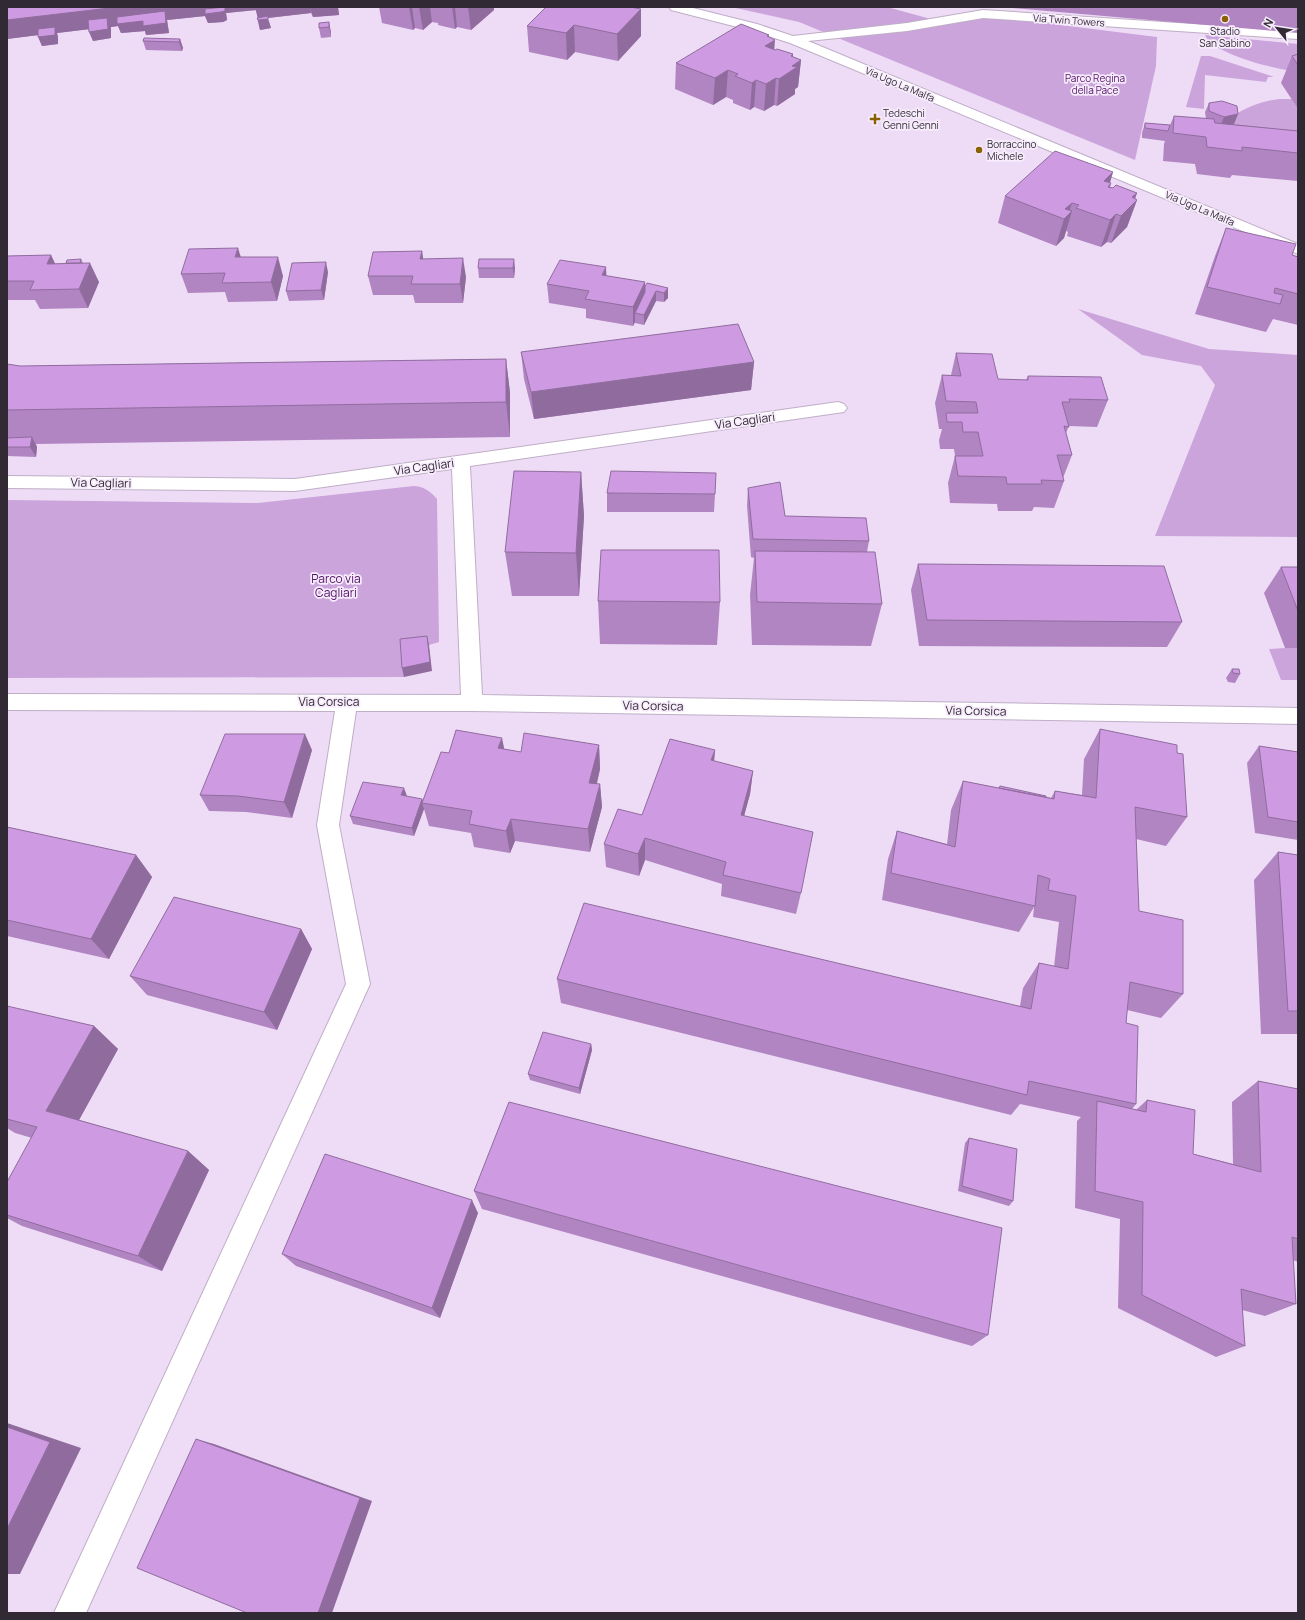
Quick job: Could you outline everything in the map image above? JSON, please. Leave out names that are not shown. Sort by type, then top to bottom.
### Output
[{"type":"street","name":"Via Ugo La Malfa","points":[[675,7],[753,27],[794,40],[1298,249]]},
{"type":"street","points":[[956,7],[983,14]]},
{"type":"street","name":"Via Twin Towers","points":[[794,40],[907,27],[983,14],[1298,35]]},
{"type":"street","name":"Via Cagliari","points":[[7,482],[295,485],[838,408]]},
{"type":"street","points":[[461,462],[472,703]]},
{"type":"street","name":"Via Corsica","points":[[7,702],[472,703],[1298,716]]},
{"type":"street","points":[[70,1613],[358,984],[328,825],[348,702]]},
{"type":"green space","name":"Parco Regina della Pace","points":[[731,7],[887,7],[938,21],[988,16],[1157,37],[1156,66],[1135,160],[799,22]]},
{"type":"green space","points":[[1205,35],[1298,44],[1298,72],[1276,68],[1232,55],[1210,42]]},
{"type":"green space","points":[[1201,56],[1210,56],[1274,77],[1268,77],[1266,82],[1205,75],[1204,109],[1186,107]]},
{"type":"green space","points":[[1279,99],[1292,99],[1298,109],[1298,159],[1220,127],[1234,124],[1233,116],[1249,107]]},
{"type":"green space","points":[[1078,309],[1209,349],[1298,355],[1298,537],[1155,536],[1215,385],[1201,366],[1142,355]]},
{"type":"green space","name":"Parco via Cagliari","points":[[414,486],[427,490],[437,499],[439,642],[429,645],[404,677],[7,678],[7,500],[258,503]]},
{"type":"green space","points":[[1298,648],[1298,680],[1281,680],[1269,649]]},
{"type":"building","points":[[7,7],[118,7],[7,20]]},
{"type":"building","points":[[225,7],[225,11],[205,14],[205,9]]},
{"type":"building","points":[[546,7],[630,7],[641,9],[617,34],[574,25],[566,33],[527,26]]},
{"type":"building","points":[[165,11],[166,23],[143,26],[143,21],[117,24],[117,17]]},
{"type":"building","points":[[268,16],[268,19],[258,20],[257,18]]},
{"type":"building","points":[[107,18],[108,29],[89,32],[88,20]]},
{"type":"building","points":[[329,22],[329,27],[319,28],[319,23]]},
{"type":"building","points":[[741,24],[769,35],[767,36],[775,40],[765,46],[793,54],[791,56],[801,60],[792,66],[797,67],[779,79],[776,78],[766,84],[756,80],[752,83],[735,76],[738,74],[728,70],[715,78],[676,63]]},
{"type":"building","points":[[55,27],[55,35],[38,37],[38,29]]},
{"type":"building","points":[[144,38],[180,39],[179,42],[143,41]]},
{"type":"building","points":[[1298,54],[1298,65],[1292,56]]},
{"type":"building","points":[[1222,101],[1237,106],[1238,114],[1224,117],[1209,111],[1209,103]]},
{"type":"building","points":[[1174,116],[1214,119],[1215,123],[1298,131],[1298,153],[1242,147],[1242,151],[1207,147],[1206,137],[1173,133]]},
{"type":"building","points":[[1145,123],[1170,125],[1168,131],[1145,128]]},
{"type":"building","points":[[1055,151],[1113,172],[1104,181],[1111,183],[1108,187],[1113,188],[1116,185],[1137,193],[1132,197],[1137,200],[1121,216],[1116,214],[1110,220],[1076,208],[1079,205],[1072,203],[1065,209],[1072,211],[1064,219],[1005,196]]},
{"type":"building","points":[[1226,228],[1296,244],[1292,255],[1298,257],[1298,294],[1275,288],[1274,293],[1283,295],[1280,304],[1207,287]]},
{"type":"building","points":[[238,248],[235,257],[278,257],[271,282],[222,283],[225,273],[181,274],[189,249]]},
{"type":"building","points":[[422,251],[420,259],[463,258],[460,284],[411,284],[413,276],[368,276],[373,252]]},
{"type":"building","points":[[51,255],[47,264],[90,263],[79,289],[30,290],[34,281],[7,281],[7,256]]},
{"type":"building","points":[[81,259],[80,263],[66,263],[67,260]]},
{"type":"building","points":[[479,259],[514,259],[513,268],[478,268]]},
{"type":"building","points":[[560,260],[606,267],[602,275],[645,282],[633,307],[585,299],[589,291],[547,284]]},
{"type":"building","points":[[326,262],[321,290],[286,291],[292,263]]},
{"type":"building","points":[[647,283],[668,288],[664,293],[656,291],[644,315],[635,313],[645,292],[645,286]]},
{"type":"building","points":[[738,324],[754,362],[531,392],[521,352]]},
{"type":"building","points":[[956,353],[992,354],[998,379],[1028,380],[1028,376],[1101,377],[1108,400],[1069,399],[1070,402],[1062,402],[1069,427],[1064,426],[1072,455],[1057,455],[1064,481],[1041,480],[1042,484],[1007,484],[1006,477],[958,476],[955,456],[983,456],[978,432],[963,432],[962,422],[947,422],[946,413],[978,413],[976,402],[946,401],[942,375],[961,376]]},
{"type":"building","points":[[506,359],[506,402],[7,410],[7,364],[20,366]]},
{"type":"building","points":[[32,437],[30,447],[7,447],[7,438]]},
{"type":"building","points":[[514,471],[581,472],[576,553],[505,552]]},
{"type":"building","points":[[611,471],[716,473],[715,494],[607,493]]},
{"type":"building","points":[[780,482],[785,516],[866,518],[869,541],[753,539],[748,488]]},
{"type":"building","points":[[601,550],[719,550],[720,602],[598,601]]},
{"type":"building","points":[[755,551],[875,552],[882,604],[757,602]]},
{"type":"building","points":[[918,564],[1164,566],[1182,622],[927,620]]},
{"type":"building","points":[[1281,567],[1298,567],[1298,611]]},
{"type":"building","points":[[427,636],[430,662],[402,668],[400,639]]},
{"type":"building","points":[[1232,669],[1239,669],[1240,674],[1233,673]]},
{"type":"building","points":[[1100,729],[1177,745],[1177,753],[1183,754],[1187,817],[1135,807],[1139,911],[1183,920],[1183,994],[1130,982],[1126,1023],[1138,1026],[1136,1104],[1029,1081],[1027,1095],[557,979],[584,903],[1031,1009],[1039,963],[1068,969],[1076,896],[1048,890],[1050,879],[1038,875],[1035,906],[891,873],[897,831],[955,847],[963,781],[1054,799],[1055,791],[1096,798]]},
{"type":"building","points":[[456,730],[502,738],[498,748],[521,752],[524,733],[599,745],[589,783],[600,784],[588,829],[511,819],[506,831],[469,824],[472,811],[422,803],[441,752],[449,753]]},
{"type":"building","points":[[225,734],[305,734],[284,802],[238,796],[200,795]]},
{"type":"building","points":[[670,739],[715,750],[711,760],[753,771],[741,815],[813,832],[801,893],[723,875],[726,862],[645,838],[638,854],[604,844],[618,809],[642,815]]},
{"type":"building","points":[[1259,746],[1298,752],[1298,822],[1268,817]]},
{"type":"building","points":[[363,782],[404,788],[401,795],[422,799],[412,828],[350,816]]},
{"type":"building","points":[[1000,786],[1046,796],[1046,797],[999,788]]},
{"type":"building","points":[[7,827],[136,855],[91,939],[7,920]]},
{"type":"building","points":[[1278,852],[1298,855],[1298,1011],[1288,1011]]},
{"type":"building","points":[[174,897],[301,929],[264,1012],[130,976]]},
{"type":"building","points":[[7,1006],[94,1026],[46,1111],[188,1151],[138,1256],[7,1215],[7,1182],[37,1127],[7,1119]]},
{"type":"building","points":[[543,1032],[591,1044],[579,1088],[528,1074]]},
{"type":"building","points":[[1258,1081],[1298,1089],[1298,1239],[1292,1237],[1296,1304],[1241,1289],[1245,1346],[1142,1295],[1143,1202],[1095,1191],[1097,1101],[1146,1112],[1147,1100],[1195,1110],[1193,1154],[1261,1172]]},
{"type":"building","points":[[509,1102],[1002,1228],[988,1335],[474,1191]]},
{"type":"building","points":[[969,1138],[1017,1149],[1013,1201],[962,1186]]},
{"type":"building","points":[[325,1154],[472,1200],[432,1308],[282,1254]]},
{"type":"building","points":[[7,1427],[50,1442],[7,1529]]},
{"type":"building","points":[[196,1439],[360,1498],[318,1613],[247,1613],[137,1568]]},
{"type":"place","name":"Stadio San Sabino","points":[[1225,19]]},
{"type":"place","name":"Tedeschi Genni Genni","points":[[875,119]]},
{"type":"place","name":"Borraccino Michele","points":[[979,150]]}]
